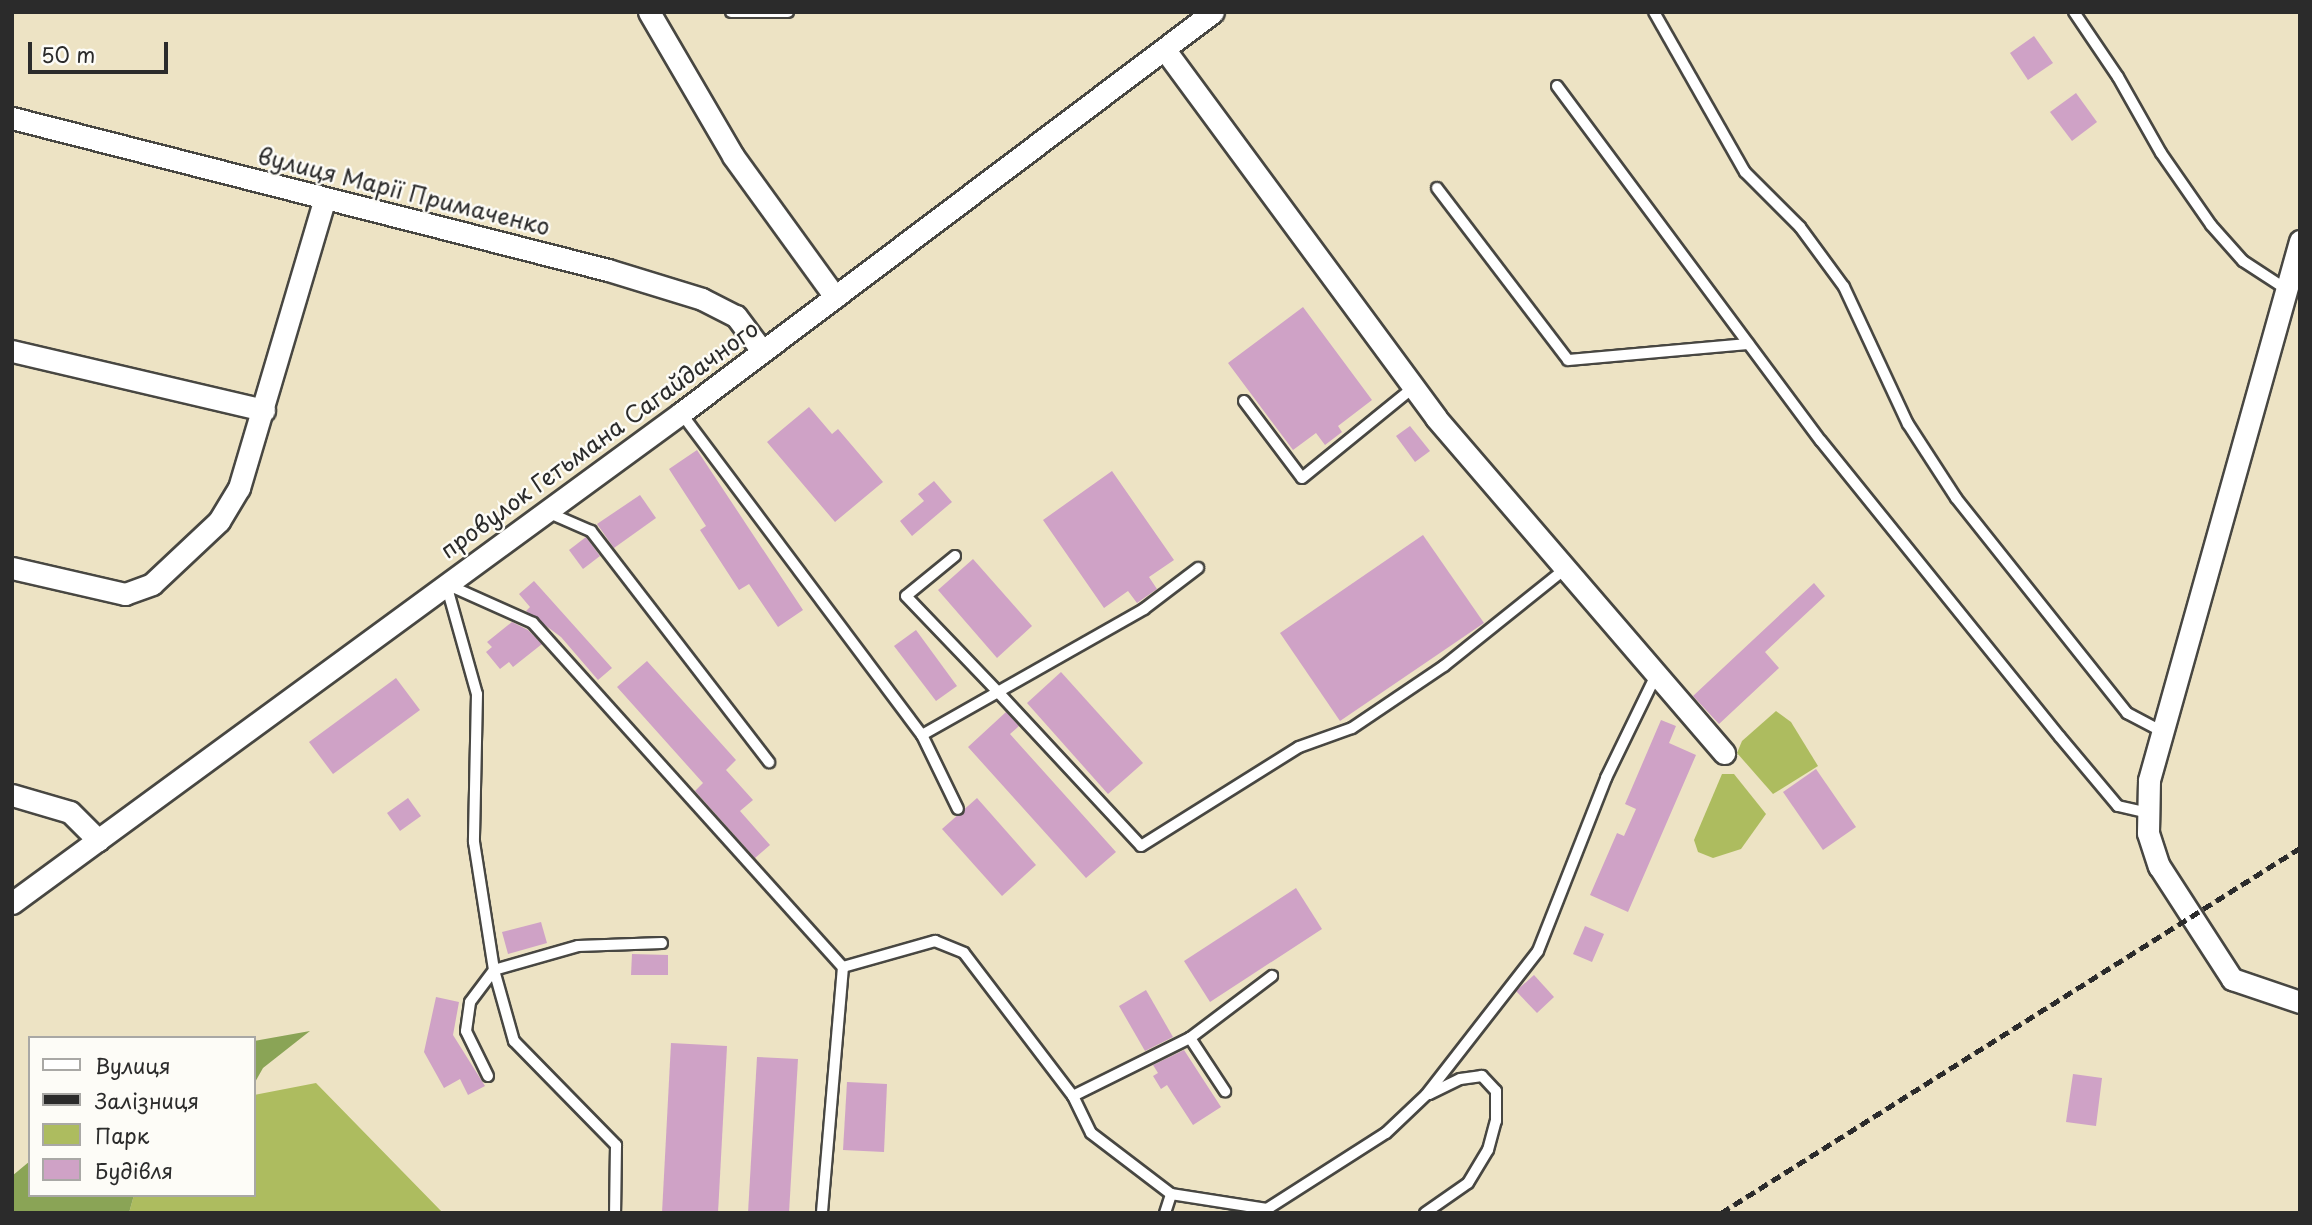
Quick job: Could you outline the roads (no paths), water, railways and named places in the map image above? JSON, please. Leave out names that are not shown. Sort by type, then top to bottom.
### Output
[{"type":"street","points":[[649,12],[733,156],[835,297]]},
{"type":"street","name":"провулок Гетьмана Сагайдачного","points":[[12,903],[681,413],[1213,12]]},
{"type":"street","points":[[1165,50],[1413,387],[1724,753]]},
{"type":"street","name":"вулиця Марії Примаченко","points":[[12,118],[608,270],[702,299],[736,316],[762,351]]},
{"type":"street","points":[[12,568],[125,594],[152,584],[219,521],[239,488],[325,198]]},
{"type":"street","points":[[2300,241],[2149,780],[2148,833],[2159,866],[2232,979],[2300,1002]]},
{"type":"street","points":[[12,351],[264,410]]},
{"type":"street","points":[[12,795],[69,812],[98,840]]},
{"type":"lane","points":[[731,12],[788,12]]},
{"type":"lane","points":[[1654,12],[1745,172],[1800,227],[1844,287],[1908,424],[1956,498],[2127,713],[2163,732]]},
{"type":"lane","points":[[2074,12],[2118,77],[2161,153],[2211,225],[2243,261],[2287,289]]},
{"type":"lane","points":[[1557,86],[1821,441],[2118,806],[2149,813]]},
{"type":"lane","points":[[1437,188],[1568,360],[1748,344]]},
{"type":"lane","points":[[1244,401],[1302,478],[1413,387]]},
{"type":"lane","points":[[681,413],[922,735],[958,809]]},
{"type":"lane","points":[[545,511],[591,531],[769,761]]},
{"type":"lane","points":[[955,556],[906,596],[1141,846],[1299,747],[1352,727],[1444,666],[1565,569]]},
{"type":"lane","points":[[922,735],[1144,609],[1198,568]]},
{"type":"lane","points":[[446,584],[533,623],[843,967],[822,1213]]},
{"type":"lane","points":[[446,584],[477,694],[474,842],[494,970],[514,1041],[615,1145],[615,1213]]},
{"type":"lane","points":[[1267,1209],[1386,1133],[1426,1095],[1538,951],[1606,778],[1656,675]]},
{"type":"lane","points":[[843,967],[935,941],[964,953],[1073,1096],[1091,1133],[1171,1194],[1281,1213]]},
{"type":"lane","points":[[488,1076],[466,1031],[471,1002],[494,970],[578,946],[662,943]]},
{"type":"lane","points":[[1073,1096],[1190,1038],[1272,976]]},
{"type":"lane","points":[[1190,1038],[1225,1090]]},
{"type":"lane","points":[[1425,1213],[1468,1184],[1488,1150],[1496,1121],[1496,1091],[1482,1076],[1460,1079],[1426,1095]]},
{"type":"lane","points":[[1165,1213],[1171,1194]]},
{"type":"railway","points":[[1721,1213],[2300,848]]}]
